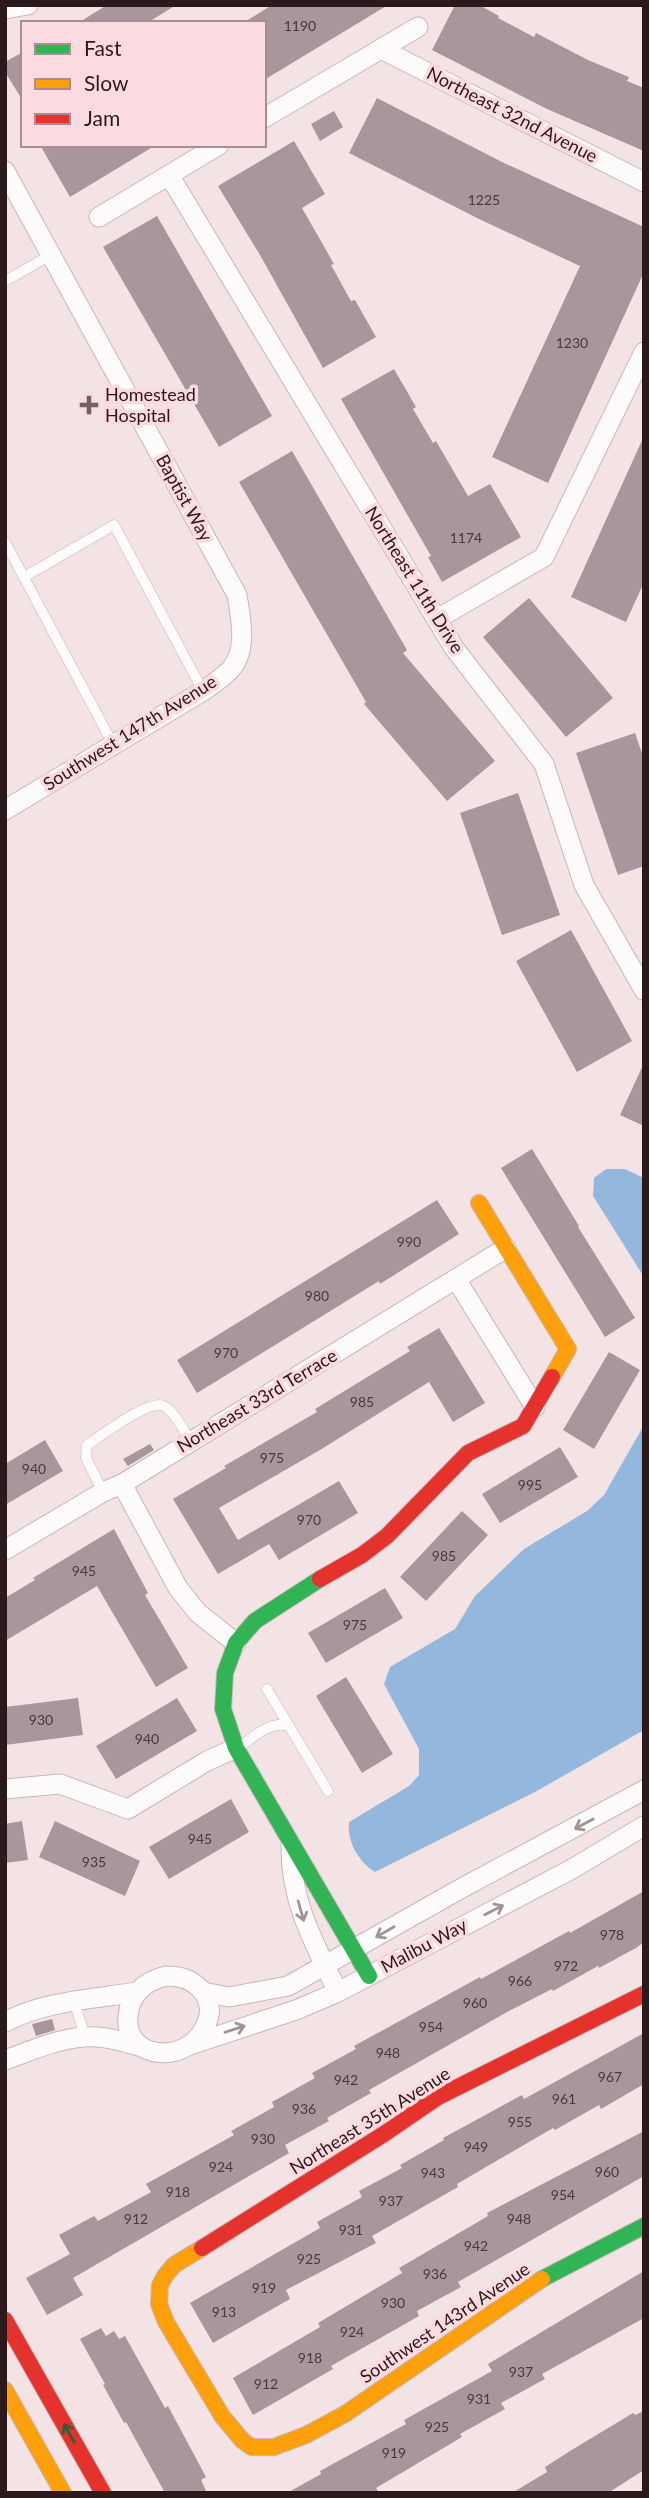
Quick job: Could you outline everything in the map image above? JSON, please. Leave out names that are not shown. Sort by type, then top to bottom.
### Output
[{"type":"street","points":[[5,9],[28,5]]},
{"type":"street","points":[[266,117],[418,27]]},
{"type":"street","name":"Northeast 32nd Avenue","points":[[381,49],[644,182]]},
{"type":"street","points":[[99,217],[216,147]]},
{"type":"street","name":"Baptist Way","points":[[6,174],[237,595],[243,628],[241,645]]},
{"type":"street","name":"Northeast 11th Drive","points":[[169,175],[454,648],[544,764],[584,885],[644,990]]},
{"type":"street","points":[[436,619],[544,557],[644,352]]},
{"type":"street","name":"Southwest 147th Avenue","points":[[5,810],[203,691],[232,669],[241,645]]},
{"type":"street","points":[[369,1976],[236,1748],[223,1709],[225,1673],[236,1643],[255,1621],[298,1592],[362,1555],[387,1536],[468,1453],[523,1426],[568,1349],[479,1203]]},
{"type":"street","name":"Northeast 33rd Terrace","points":[[5,1550],[103,1492],[122,1484],[506,1248]]},
{"type":"street","points":[[456,1279],[535,1408]]},
{"type":"street","points":[[122,1484],[178,1588],[198,1613],[236,1643]]},
{"type":"street","points":[[5,1789],[60,1784],[128,1809],[207,1761],[236,1748]]},
{"type":"street","name":"Malibu Way","points":[[5,2022],[74,2001],[137,1992],[155,1979],[177,1976],[197,1984],[202,1992],[229,1997],[288,1986],[644,1790]]},
{"type":"street","name":"Malibu Way","points":[[5,2060],[50,2044],[85,2037],[119,2041],[159,2054],[177,2053],[194,2044],[296,2010],[338,1992],[572,1869],[644,1826]]},
{"type":"street","points":[[291,1844],[291,1868],[302,1918],[338,1992]]},
{"type":"street","points":[[137,1992],[129,2006],[127,2022],[132,2036],[142,2048]]},
{"type":"street","points":[[194,2044],[205,2031],[210,2014],[207,1997],[202,1992]]},
{"type":"street","name":"Northeast 35th Avenue","points":[[268,2449],[251,2447],[232,2431],[160,2311],[157,2288],[163,2276],[174,2264],[384,2134],[438,2097],[644,1994]]},
{"type":"street","name":"Southwest 143rd Avenue","points":[[268,2449],[290,2444],[342,2415],[430,2357],[521,2291],[644,2226]]},
{"type":"street","points":[[5,2320],[103,2493]]},
{"type":"street","points":[[5,2390],[63,2493]]},
{"type":"lane","points":[[5,281],[51,255]]},
{"type":"lane","points":[[24,577],[114,525],[203,691]]},
{"type":"lane","points":[[5,542],[114,746]]},
{"type":"lane","points":[[103,1492],[86,1458],[87,1445],[146,1407],[158,1404],[167,1408],[191,1442]]},
{"type":"lane","points":[[267,1689],[328,1791]]},
{"type":"lane","points":[[236,1748],[272,1725],[280,1723],[289,1726]]},
{"type":"lane","points":[[74,2001],[85,2037]]},
{"type":"water","points":[[606,1169],[625,1169],[644,1178],[644,1277],[593,1196],[594,1178]]},
{"type":"water","points":[[644,1425],[644,1730],[535,1792],[375,1872],[363,1862],[355,1850],[350,1837],[349,1822],[409,1786],[419,1775],[419,1749],[384,1684],[390,1667],[455,1629],[475,1596],[524,1549],[587,1511],[604,1495]]},
{"type":"building","points":[[107,5],[176,5],[150,21],[81,21]]},
{"type":"building","points":[[272,5],[388,5],[266,79],[266,21],[246,21]]},
{"type":"building","points":[[455,5],[479,5],[534,37],[536,33],[588,60],[629,77],[627,81],[644,88],[644,151],[547,109],[432,50]]},
{"type":"building","points":[[21,53],[21,98],[5,72],[5,62]]},
{"type":"building","points":[[377,98],[504,163],[644,227],[644,272],[548,483],[492,457],[580,266],[479,219],[349,153]]},
{"type":"building","points":[[334,111],[343,127],[320,141],[311,124]]},
{"type":"building","points":[[294,141],[325,194],[302,208],[334,264],[331,265],[351,301],[355,300],[376,337],[323,368],[218,186]]},
{"type":"building","points":[[41,147],[153,147],[70,197]]},
{"type":"building","points":[[157,216],[272,416],[219,447],[103,247]]},
{"type":"building","points":[[394,369],[416,407],[413,409],[433,443],[436,441],[468,496],[490,484],[521,537],[442,582],[428,557],[431,556],[341,399]]},
{"type":"building","points":[[644,436],[644,582],[626,622],[571,597]]},
{"type":"building","points":[[292,451],[407,650],[403,653],[495,761],[447,801],[364,704],[366,702],[239,482]]},
{"type":"building","points":[[529,598],[613,698],[566,737],[483,637]]},
{"type":"building","points":[[635,733],[644,759],[644,866],[618,875],[576,753]]},
{"type":"building","points":[[518,793],[560,915],[502,935],[460,813]]},
{"type":"building","points":[[571,930],[632,1041],[577,1072],[516,961]]},
{"type":"building","points":[[644,1063],[644,1126],[620,1115]]},
{"type":"building","points":[[532,1149],[635,1318],[605,1337],[501,1168]]},
{"type":"building","points":[[437,1200],[459,1234],[197,1393],[177,1360]]},
{"type":"building","points":[[439,1328],[485,1403],[453,1422],[429,1382],[320,1450],[219,1508],[238,1540],[339,1481],[358,1513],[279,1560],[269,1544],[218,1574],[173,1499],[317,1412],[315,1409],[410,1351],[407,1347]]},
{"type":"building","points":[[609,1352],[640,1370],[594,1449],[563,1430]]},
{"type":"building","points":[[45,1440],[63,1471],[5,1505],[5,1464]]},
{"type":"building","points":[[150,1444],[154,1450],[128,1466],[123,1459]]},
{"type":"building","points":[[560,1447],[578,1477],[500,1523],[482,1494]]},
{"type":"building","points":[[462,1511],[488,1535],[426,1601],[400,1577]]},
{"type":"building","points":[[114,1529],[148,1593],[145,1595],[188,1668],[156,1687],[97,1586],[5,1641],[5,1598]]},
{"type":"building","points":[[385,1588],[403,1618],[326,1663],[308,1633]]},
{"type":"building","points":[[346,1677],[393,1754],[362,1773],[316,1696]]},
{"type":"building","points":[[78,1698],[83,1735],[5,1745],[5,1707]]},
{"type":"building","points":[[177,1698],[197,1731],[116,1779],[96,1746]]},
{"type":"building","points":[[231,1799],[249,1832],[169,1879],[149,1847]]},
{"type":"building","points":[[22,1821],[28,1860],[5,1863],[5,1824]]},
{"type":"building","points":[[55,1821],[140,1861],[125,1896],[39,1857]]},
{"type":"building","points":[[644,1891],[644,1942],[636,1948],[509,2011],[369,2090],[371,2093],[327,2118],[329,2121],[285,2145],[289,2153],[73,2278],[83,2295],[47,2315],[26,2278],[70,2254],[59,2235],[94,2216],[98,2221],[151,2192],[146,2184],[234,2135],[231,2131],[274,2107],[272,2102],[315,2078],[312,2073],[356,2049],[354,2046],[480,1977],[481,1979],[569,1931],[570,1933]]},
{"type":"building","points":[[52,2019],[55,2030],[36,2036],[32,2024]]},
{"type":"building","points":[[644,2033],[644,2084],[601,2109],[599,2105],[555,2130],[553,2128],[457,2184],[458,2187],[372,2236],[376,2243],[286,2290],[290,2299],[213,2343],[190,2303],[320,2228],[317,2222],[362,2197],[359,2191],[402,2168],[400,2165],[444,2140],[443,2138],[522,2095],[524,2099]]},
{"type":"building","points":[[644,2131],[644,2176],[458,2282],[461,2287],[417,2311],[419,2316],[331,2366],[333,2369],[253,2415],[233,2378],[320,2327],[318,2323],[402,2273],[399,2268],[488,2216],[487,2213]]},
{"type":"building","points":[[644,2271],[644,2318],[542,2374],[545,2379],[501,2403],[505,2409],[460,2434],[462,2437],[376,2488],[379,2493],[287,2493],[321,2474],[320,2471],[406,2424],[404,2420],[492,2371],[488,2364]]},
{"type":"building","points":[[101,2328],[106,2336],[114,2331],[119,2339],[125,2336],[165,2408],[168,2406],[206,2477],[201,2480],[207,2493],[165,2493],[80,2339]]},
{"type":"building","points":[[644,2411],[644,2470],[608,2493],[512,2493],[547,2472],[545,2467],[570,2451],[633,2413],[635,2415]]},
{"type":"traffic: fast","points":[[320,1579],[255,1621],[236,1643],[225,1673],[223,1709],[236,1748],[369,1976]]},
{"type":"traffic: fast","points":[[542,2279],[644,2226]]},
{"type":"traffic: slow","points":[[479,1203],[568,1349],[552,1377]]},
{"type":"traffic: slow","points":[[202,2248],[174,2265],[165,2276],[160,2285],[159,2304],[166,2322],[222,2416],[251,2447],[274,2447],[306,2435],[345,2414],[542,2279]]},
{"type":"traffic: slow","points":[[5,2390],[63,2493]]},
{"type":"traffic: jam","points":[[320,1579],[362,1555],[387,1536],[468,1453],[523,1426],[552,1377]]},
{"type":"traffic: jam","points":[[202,2248],[438,2097],[644,1994]]},
{"type":"traffic: jam","points":[[5,2320],[103,2493]]},
{"type":"place","name":"Homestead Hospital","points":[[89,405]]}]
